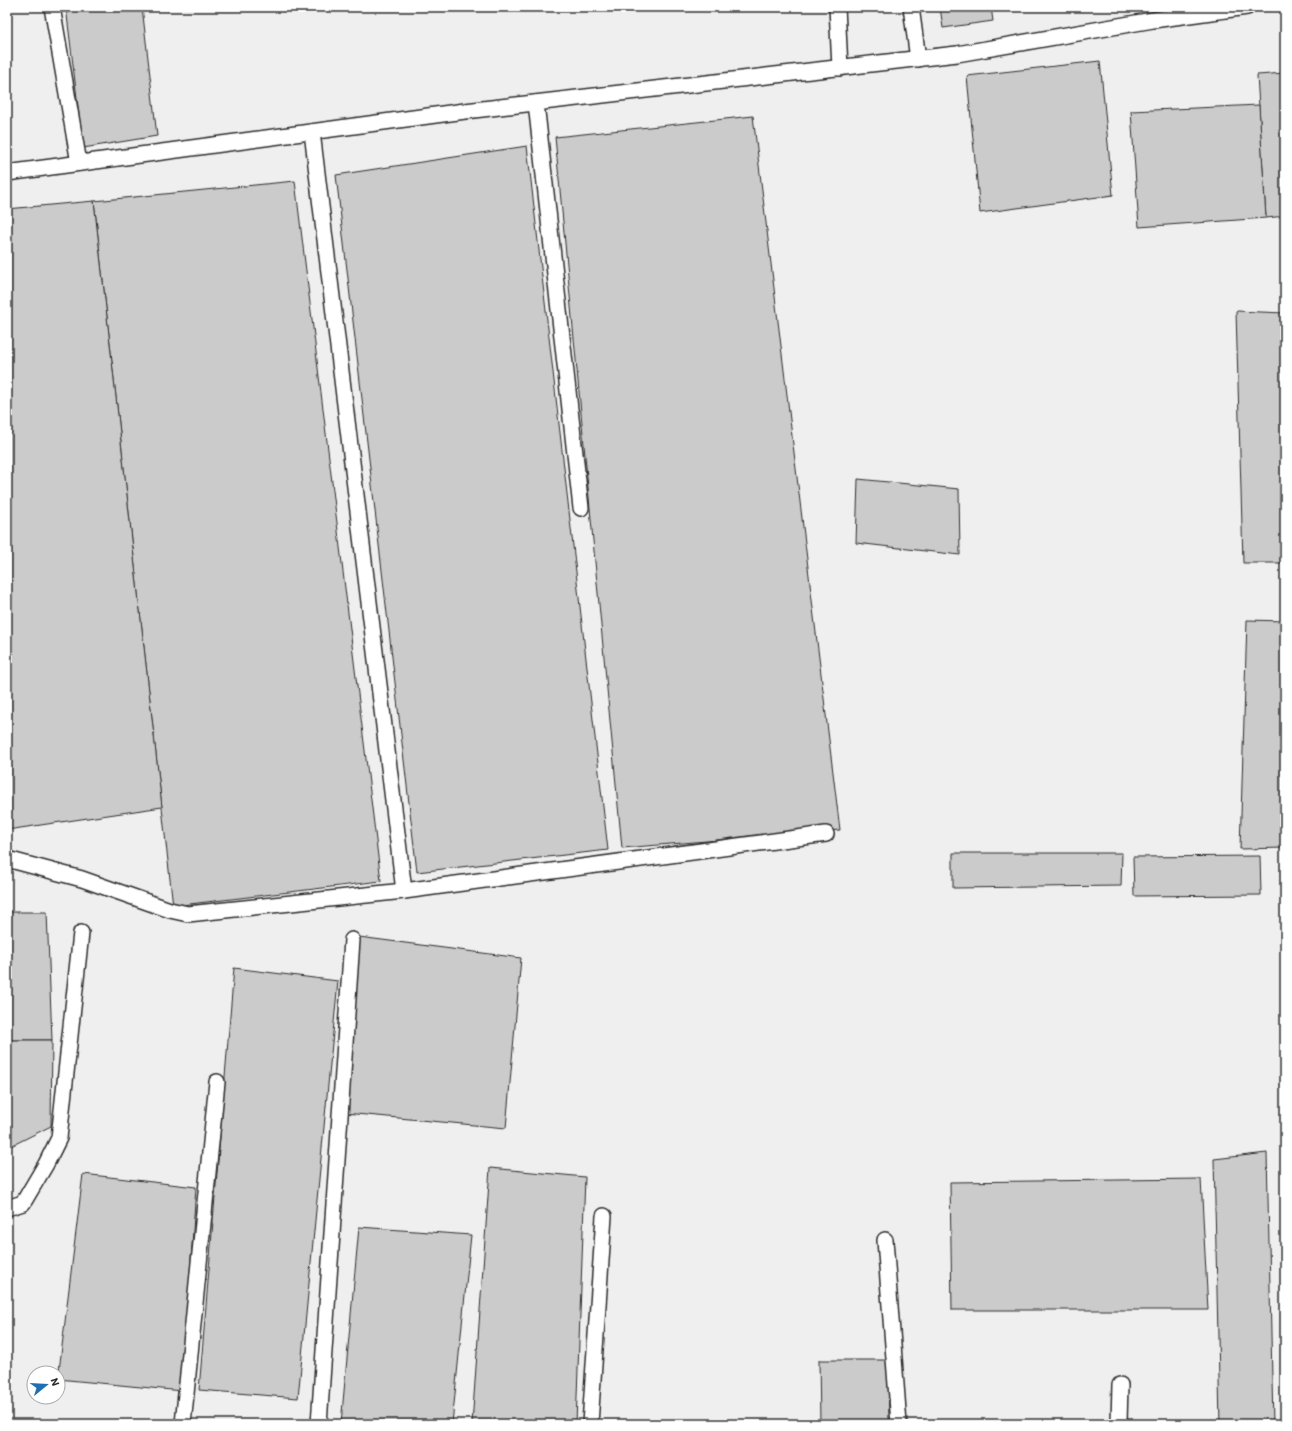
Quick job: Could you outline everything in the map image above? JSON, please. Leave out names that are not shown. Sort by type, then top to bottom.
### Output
[{"type":"lane","points":[[52,7],[79,163]]},
{"type":"lane","points":[[837,7],[840,68]]},
{"type":"lane","points":[[911,7],[918,59]]},
{"type":"lane","points":[[7,174],[79,163],[536,103],[918,59],[1153,20],[1247,7]]},
{"type":"lane","points":[[536,103],[581,508]]},
{"type":"lane","points":[[312,132],[404,891]]},
{"type":"lane","points":[[7,860],[82,879],[170,910],[188,914],[404,891],[826,834]]},
{"type":"lane","points":[[7,1208],[23,1203],[46,1164],[58,1138],[81,933]]},
{"type":"lane","points":[[319,1424],[352,940]]},
{"type":"lane","points":[[183,1424],[217,1082]]},
{"type":"lane","points":[[590,1424],[604,1216]]},
{"type":"lane","points":[[885,1240],[899,1424]]},
{"type":"lane","points":[[1117,1424],[1119,1422],[1120,1385]]},
{"type":"shaded area","points":[[7,7],[1285,7],[1285,1424],[7,1424]]},
{"type":"building","points":[[66,7],[142,7],[157,136],[83,148]]},
{"type":"building","points":[[940,7],[991,7],[993,21],[943,28]]},
{"type":"building","points":[[1100,61],[1113,195],[980,213],[967,76]]},
{"type":"building","points":[[1285,73],[1285,216],[1266,218],[1257,75]]},
{"type":"building","points":[[1259,105],[1266,218],[1139,227],[1131,111]]},
{"type":"building","points":[[753,116],[840,830],[622,848],[555,137]]},
{"type":"building","points":[[527,146],[608,850],[417,872],[336,175]]},
{"type":"building","points":[[295,181],[381,881],[173,906],[94,201]]},
{"type":"building","points":[[94,201],[162,807],[7,830],[7,209]]},
{"type":"building","points":[[1236,311],[1285,313],[1285,563],[1243,563]]},
{"type":"building","points":[[858,479],[959,489],[960,555],[856,543]]},
{"type":"building","points":[[1247,620],[1285,621],[1285,848],[1240,849]]},
{"type":"building","points":[[953,853],[1122,853],[1121,886],[953,888]]},
{"type":"building","points":[[1260,856],[1261,895],[1134,896],[1133,857]]},
{"type":"building","points":[[7,912],[47,912],[52,1040],[7,1040]]},
{"type":"building","points":[[359,937],[521,958],[506,1128],[345,1113]]},
{"type":"building","points":[[234,968],[338,981],[298,1398],[199,1390]]},
{"type":"building","points":[[7,1040],[52,1040],[51,1126],[7,1148]]},
{"type":"building","points":[[1267,1153],[1273,1424],[1220,1424],[1214,1159]]},
{"type":"building","points":[[490,1168],[585,1177],[576,1424],[472,1424]]},
{"type":"building","points":[[83,1174],[196,1187],[182,1391],[66,1380],[66,1365],[60,1365]]},
{"type":"building","points":[[1201,1179],[1208,1310],[952,1310],[950,1182]]},
{"type":"building","points":[[359,1227],[471,1235],[452,1424],[341,1424]]},
{"type":"building","points":[[819,1360],[888,1360],[889,1424],[820,1424]]}]
